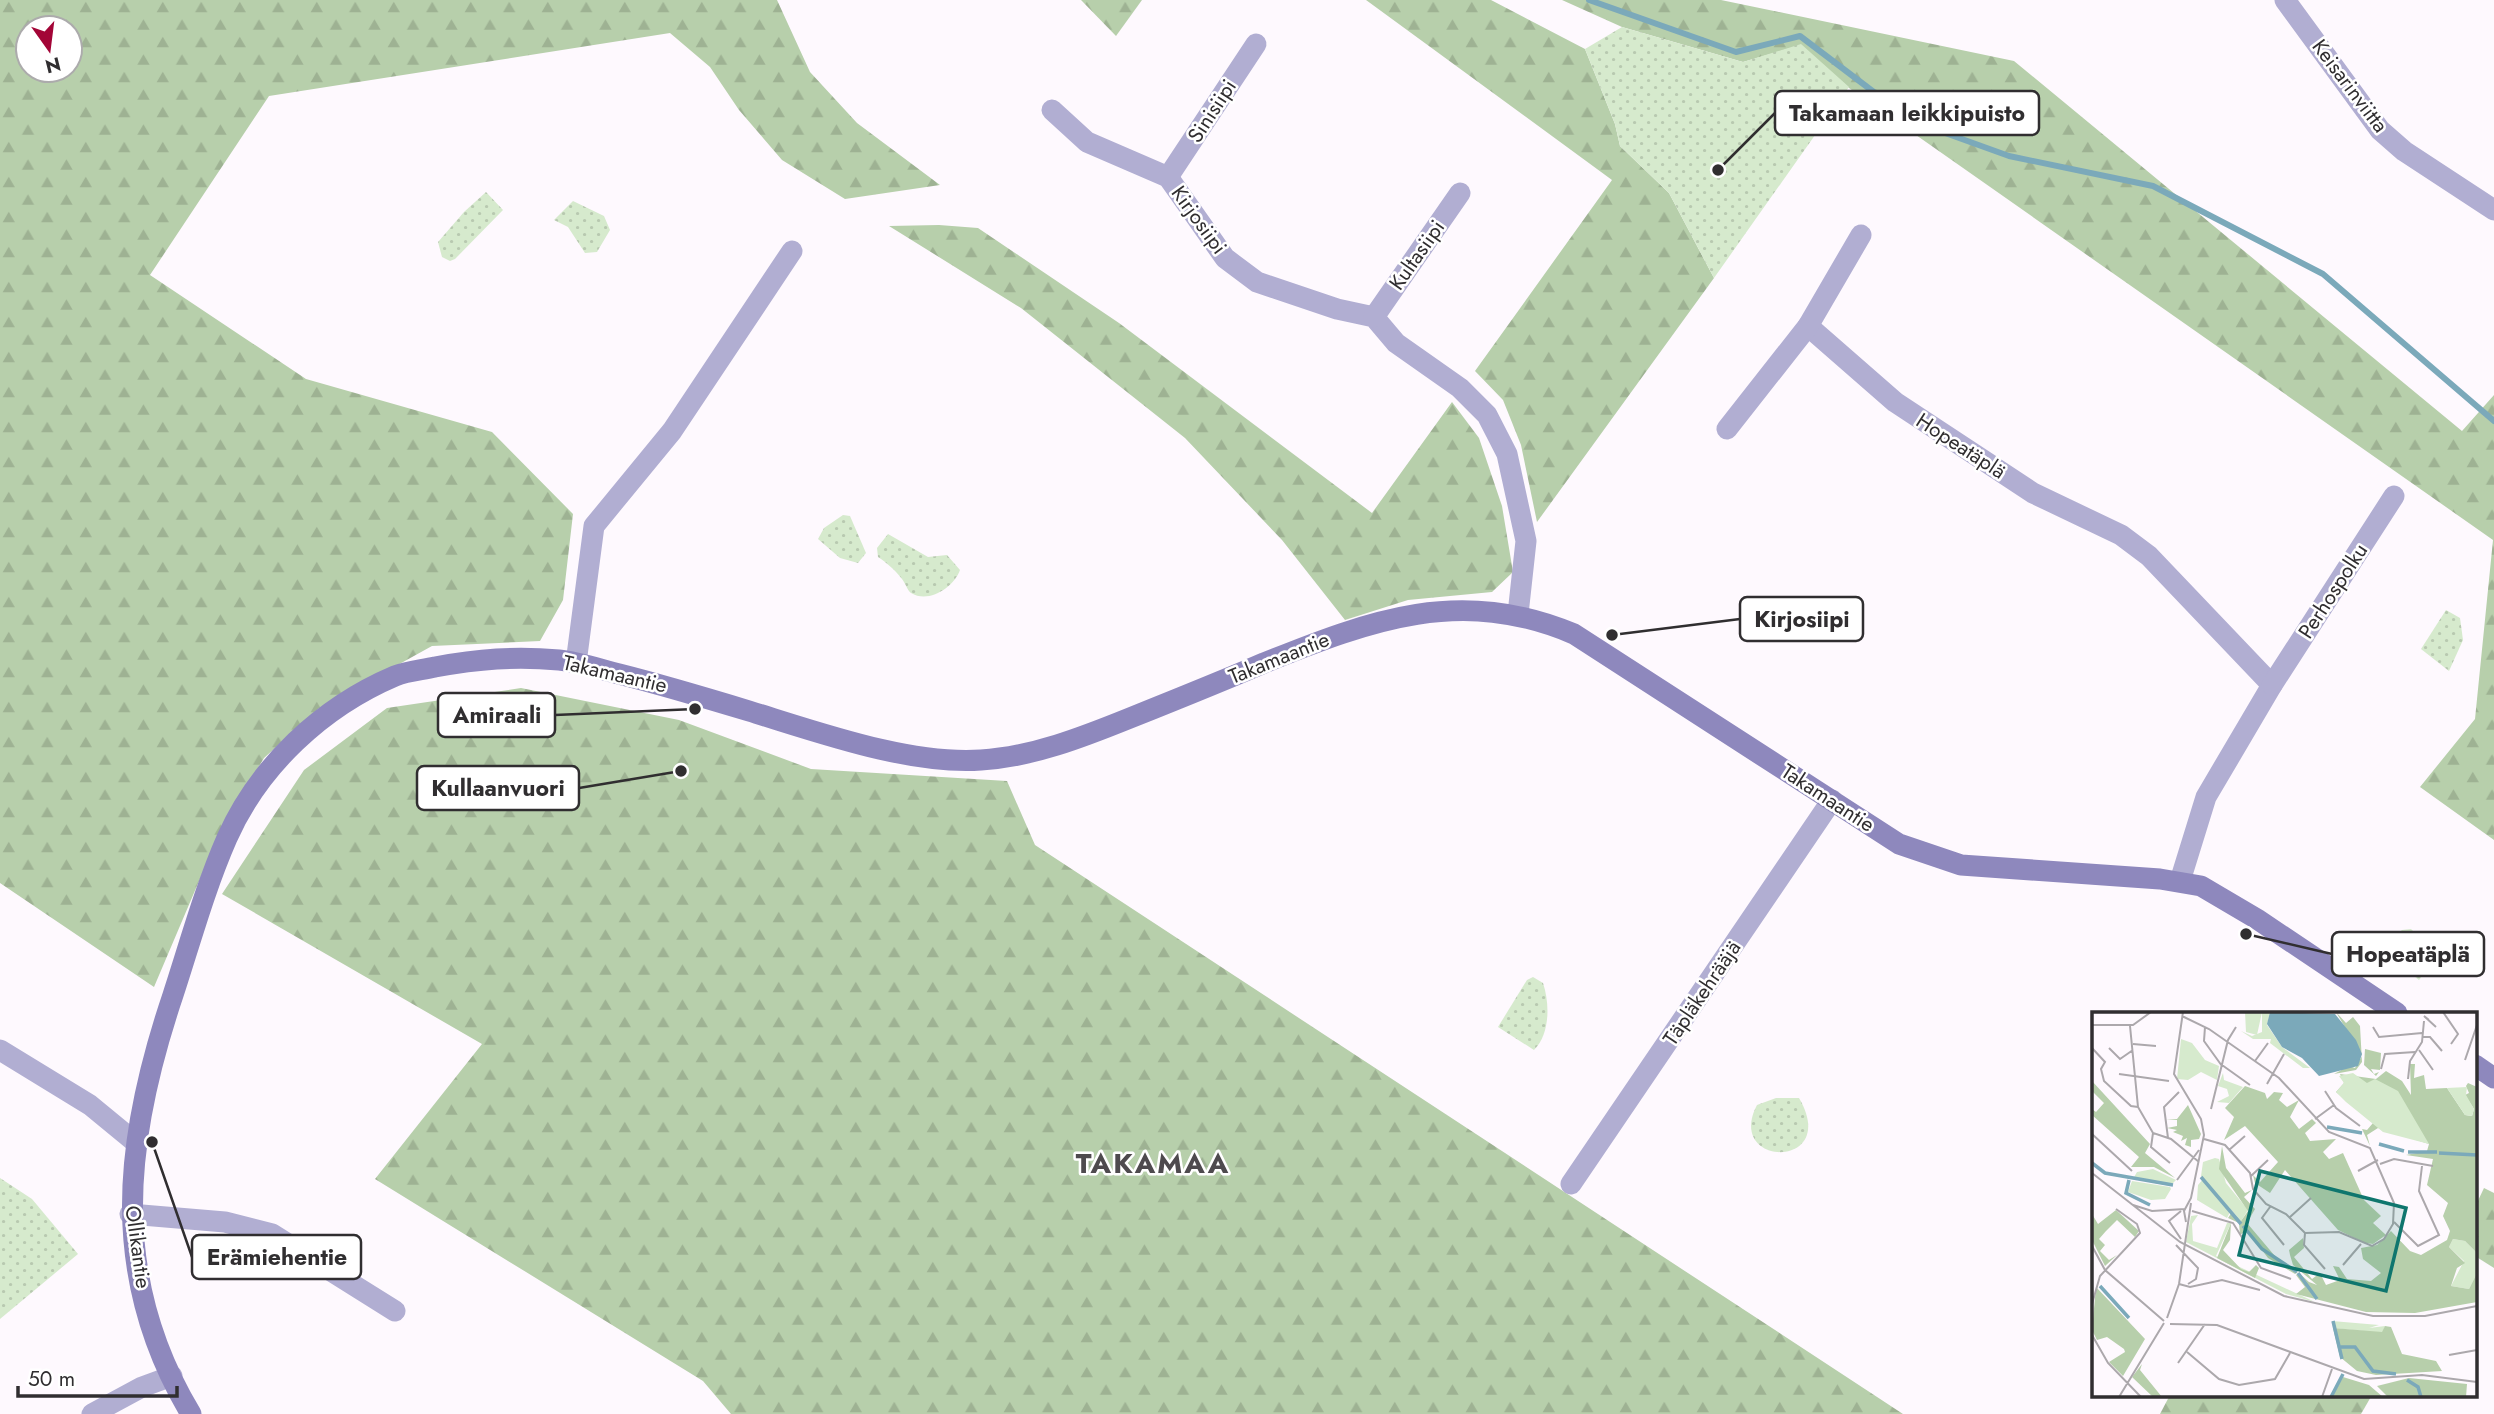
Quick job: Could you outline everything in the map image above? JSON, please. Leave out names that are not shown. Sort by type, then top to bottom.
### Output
[{"type":"street","name":"Keisarinviitta","points":[[2294,4],[2380,130],[2404,151],[2494,210]]},
{"type":"street","name":"Sinisiipi","points":[[1168,177],[1256,44]]},
{"type":"street","name":"Kirjosiipi","points":[[1052,110],[1087,142],[1168,177],[1225,258],[1257,282],[1337,309],[1374,317]]},
{"type":"street","name":"Kultasiipi","points":[[1374,317],[1460,193]]},
{"type":"street","points":[[1727,429],[1808,326],[1861,235]]},
{"type":"street","points":[[576,663],[594,526],[672,431],[792,251]]},
{"type":"street","points":[[1374,317],[1396,343],[1460,388],[1487,415],[1507,454],[1526,541],[1518,614]]},
{"type":"street","name":"Hopeatäplä","points":[[1808,326],[1895,402],[2033,493],[2122,535],[2149,556],[2272,685]]},
{"type":"street","name":"Perhospolku","points":[[2272,685],[2394,496]]},
{"type":"street","name":"Takamaantie","points":[[200,913],[229,835],[274,761],[327,715],[397,675],[484,657],[576,663],[836,737],[939,759],[982,760],[1034,751],[1086,736],[1322,640],[1380,620],[1439,610],[1518,614],[1574,634],[1899,844],[1961,865],[2180,881],[2201,886],[2257,919],[2396,1012]]},
{"type":"street","points":[[2180,881],[2206,797],[2272,685]]},
{"type":"street","name":"Täpläkehrääjä","points":[[1571,1184],[1832,800]]},
{"type":"street","name":"Ollikantie","points":[[191,1414],[172,1376],[148,1312],[130,1214],[135,1142],[151,1059],[200,913]]},
{"type":"street","points":[[0,1049],[90,1105],[135,1142]]},
{"type":"street","points":[[2476,1066],[2494,1078]]},
{"type":"street","points":[[130,1214],[225,1222],[272,1234],[395,1311]]},
{"type":"street","points":[[92,1414],[142,1387],[172,1376]]},
{"type":"green space","points":[[0,0],[777,0],[810,72],[857,123],[940,185],[845,199],[782,160],[739,110],[710,67],[670,33],[269,96],[150,275],[306,379],[492,432],[573,514],[563,600],[540,641],[432,646],[318,709],[264,758],[222,827],[154,987],[0,883]]},
{"type":"green space","points":[[1081,0],[1142,0],[1116,36]]},
{"type":"green space","points":[[1366,0],[1491,0],[1585,49],[1615,124],[1620,146],[1669,193],[1714,278],[1537,522],[1521,445],[1503,400],[1475,371],[1612,180]]},
{"type":"green space","points":[[1562,0],[1721,0],[2014,61],[2462,431],[2494,395],[2494,840],[2420,787],[2475,719],[2493,540],[1849,88],[1801,45],[1743,62],[1622,27]]},
{"type":"green space","points":[[1622,27],[1743,62],[1801,44],[1849,87],[1714,278],[1669,193],[1620,146],[1615,124],[1585,49]]},
{"type":"green space","points":[[486,192],[503,210],[455,259],[450,261],[442,257],[438,242]]},
{"type":"green space","points":[[573,201],[604,216],[610,230],[597,252],[585,253],[568,227],[554,220]]},
{"type":"green space","points":[[939,225],[978,228],[1119,323],[1372,513],[1452,402],[1479,438],[1502,506],[1513,572],[1492,592],[1408,600],[1345,620],[1282,540],[1185,438],[1021,308],[889,226]]},
{"type":"green space","points":[[843,515],[850,516],[866,553],[858,563],[840,558],[818,539],[824,528]]},
{"type":"green space","points":[[888,534],[928,557],[947,555],[960,570],[957,576],[947,588],[933,595],[918,596],[911,593],[897,573],[878,557],[877,548]]},
{"type":"green space","points":[[2446,610],[2460,618],[2463,640],[2449,671],[2421,649]]},
{"type":"green space","points":[[521,688],[679,720],[811,769],[1007,781],[1035,845],[1903,1414],[731,1414],[703,1381],[375,1179],[482,1044],[222,894],[304,770],[387,708]]},
{"type":"green space","points":[[2411,929],[2438,956],[2419,980],[2378,948],[2402,930]]},
{"type":"green space","points":[[1533,977],[1543,983],[1547,1000],[1546,1027],[1534,1050],[1498,1027],[1527,980]]},
{"type":"green space","points":[[1776,1098],[1799,1098],[1808,1122],[1806,1138],[1795,1148],[1781,1152],[1767,1149],[1756,1141],[1751,1126],[1757,1105]]},
{"type":"green space","points":[[0,1178],[32,1199],[78,1254],[0,1319]]},
{"type":"green space","points":[[2484,1188],[2494,1193],[2494,1268],[2476,1257],[2476,1205]]},
{"type":"green space","points":[[2169,1396],[2371,1396],[2361,1414],[2160,1414]]},
{"type":"waterway","points":[[1589,0],[1736,52],[1800,36],[1912,121],[2009,156],[2153,186],[2323,274],[2494,421]]},
{"type":"place","name":"Takamaan leikkipuisto","points":[[1718,170]]},
{"type":"place","name":"Kirjosiipi","points":[[1612,635]]},
{"type":"place","name":"Amiraali","points":[[695,709]]},
{"type":"place","name":"Kullaanvuori","points":[[681,771]]},
{"type":"place","name":"Hopeatäplä","points":[[2246,934]]},
{"type":"place","name":"Erämiehentie","points":[[152,1142]]},
{"type":"district","name":"TAKAMAA","points":[[1153,1163]]}]
